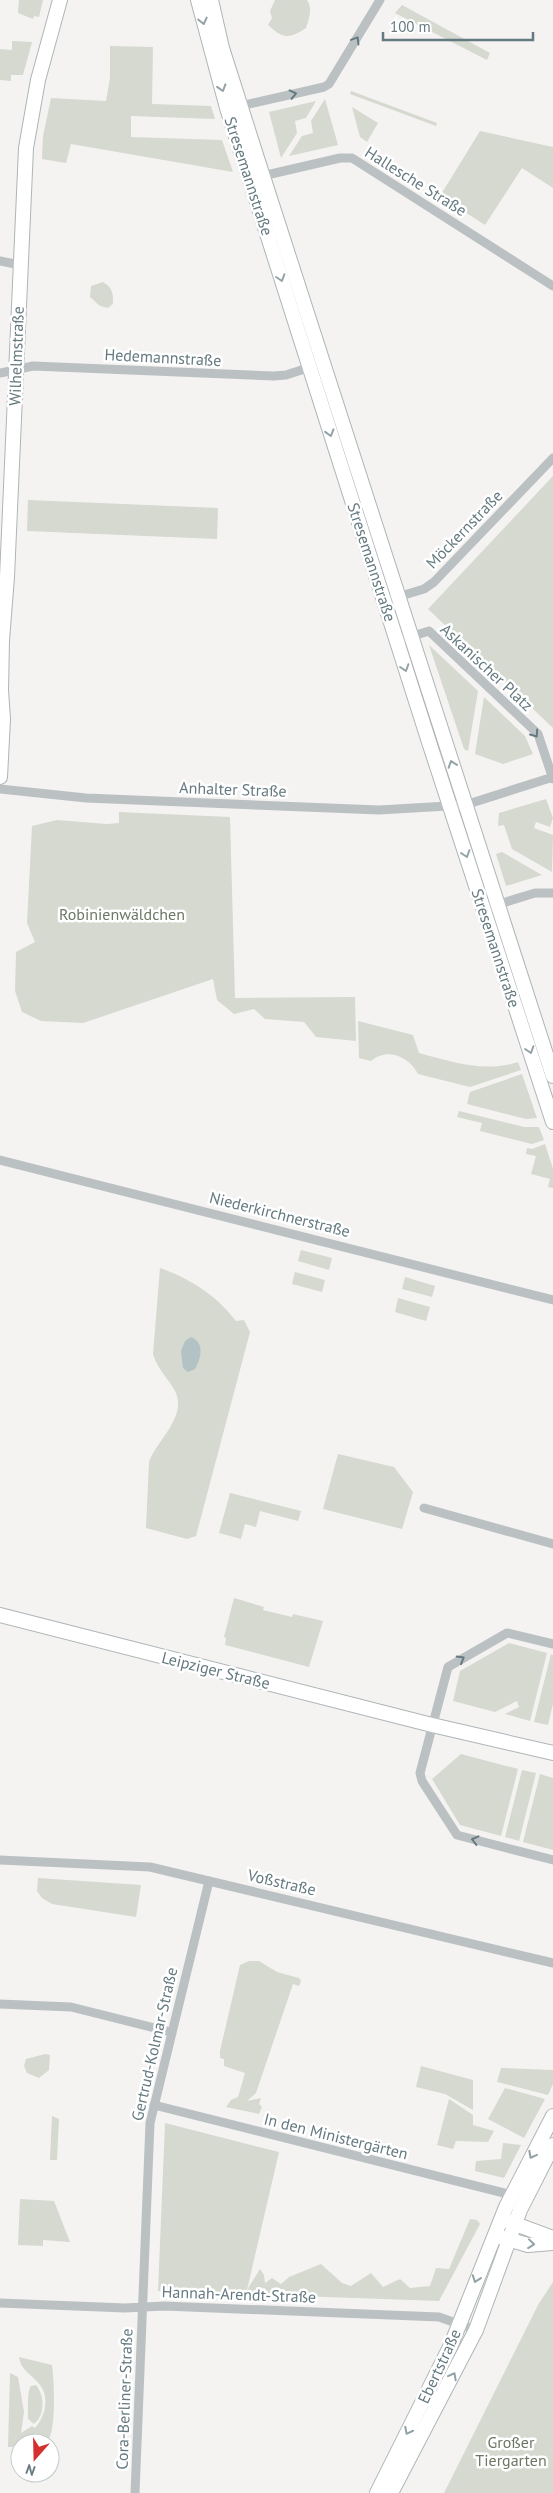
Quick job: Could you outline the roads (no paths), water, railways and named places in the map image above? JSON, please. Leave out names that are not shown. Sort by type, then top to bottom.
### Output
[{"type":"main road","name":"Wilhelmstraße","points":[[0,776],[3,719],[1,672],[2,602],[28,131],[38,80],[60,0]]},
{"type":"main road","name":"Stresemannstraße","points":[[198,0],[317,365],[398,597],[553,1076]]},
{"type":"main road","name":"Stresemannstraße","points":[[211,0],[234,107]]},
{"type":"main road","name":"Stresemannstraße","points":[[317,365],[384,602],[552,1115]]},
{"type":"main road","points":[[493,939],[507,934]]},
{"type":"main road","points":[[524,1032],[537,1027]]},
{"type":"main road","name":"Leipziger Straße","points":[[0,1615],[553,1753]]},
{"type":"main road","name":"Ebertstraße","points":[[377,2493],[460,2324],[500,2219],[553,2116]]},
{"type":"main road","name":"Ebertstraße","points":[[391,2493],[476,2330],[523,2203],[553,2145]]},
{"type":"main road","points":[[500,2219],[553,2238]]},
{"type":"main road","points":[[493,2235],[535,2246],[553,2244]]},
{"type":"street","points":[[234,107],[324,87],[329,84],[380,0]]},
{"type":"street","name":"Hallesche Straße","points":[[256,177],[340,158],[352,158],[553,286]]},
{"type":"street","points":[[0,261],[20,265]]},
{"type":"street","name":"Hedemannstraße","points":[[0,373],[33,366],[274,376],[317,365]]},
{"type":"street","name":"Möckernstraße","points":[[384,602],[424,589],[434,582],[553,458]]},
{"type":"street","name":"Askanischer Platz","points":[[397,641],[429,632],[538,734],[553,777]]},
{"type":"street","name":"Anhalter Straße","points":[[0,789],[86,798],[379,810],[403,807],[451,807],[465,805],[553,777]]},
{"type":"street","points":[[483,909],[535,893],[553,893]]},
{"type":"street","name":"Niederkirchnerstraße","points":[[0,1160],[553,1300]]},
{"type":"street","points":[[424,1508],[553,1544]]},
{"type":"street","points":[[553,1644],[507,1634],[449,1666],[445,1671],[420,1776],[455,1833],[553,1860]]},
{"type":"street","name":"Voßstraße","points":[[0,1860],[150,1867],[553,1964]]},
{"type":"street","name":"Gertrud-Kolmar-Straße","points":[[143,2307],[149,2129],[209,1881]]},
{"type":"street","points":[[0,2004],[71,2007],[171,2032]]},
{"type":"street","name":"In den Ministergärten","points":[[154,2105],[512,2195]]},
{"type":"street","name":"Hannah-Arendt-Straße","points":[[0,2303],[125,2308],[164,2306],[439,2317],[476,2330]]},
{"type":"street","name":"Cora-Berliner-Straße","points":[[135,2493],[143,2307]]},
{"type":"park label","name":"Robinienwäldchen","points":[[122,914]]},
{"type":"park label","name":"Großer Tiergarten","points":[[511,2451]]}]
